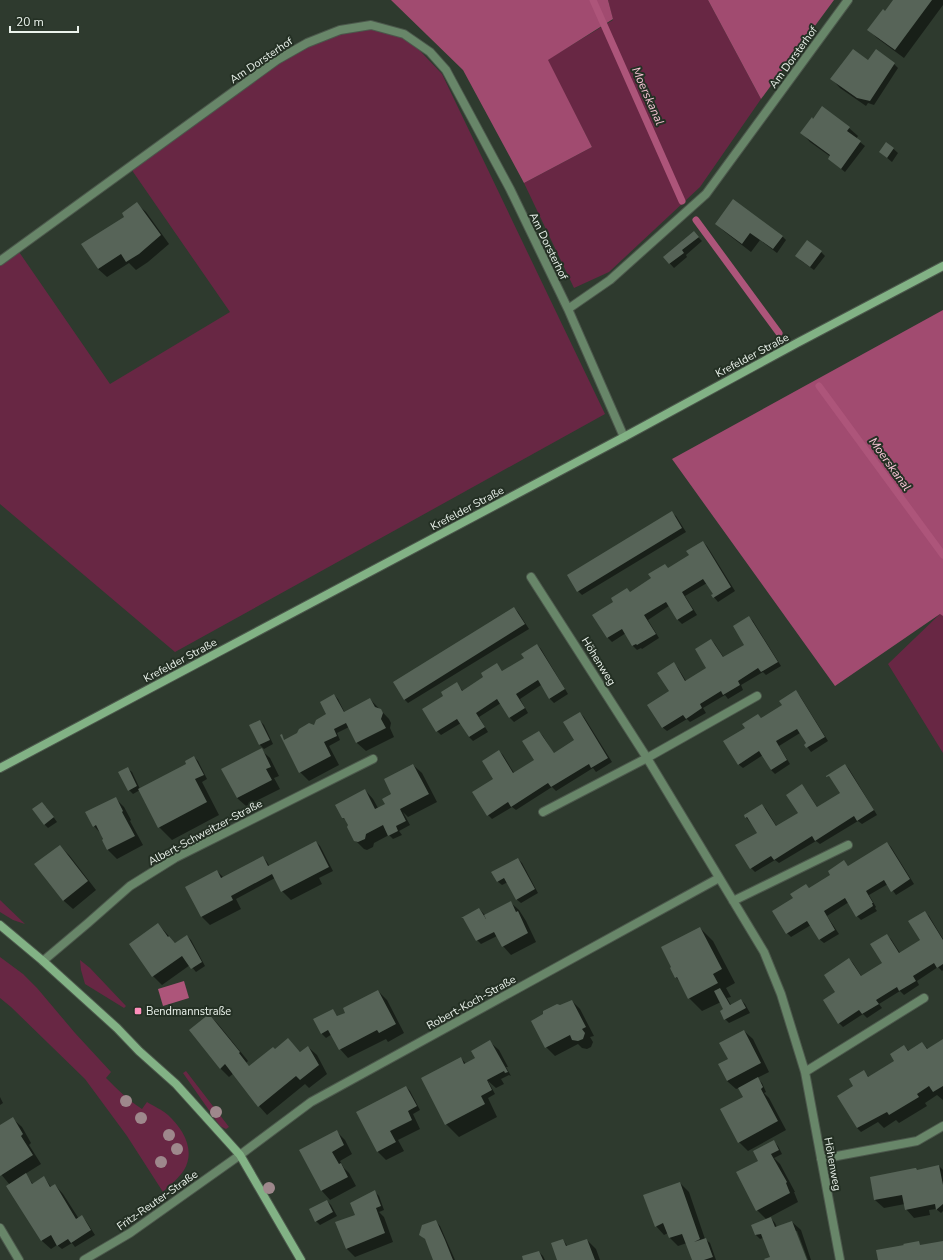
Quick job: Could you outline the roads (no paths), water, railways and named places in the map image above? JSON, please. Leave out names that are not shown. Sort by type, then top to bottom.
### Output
[{"type":"main road","name":"Krefelder Straße","points":[[0,768],[624,436],[797,342],[943,266]]},
{"type":"main road","points":[[0,925],[43,961],[176,1084],[240,1155],[301,1260]]},
{"type":"street","name":"Am Dorsterhof","points":[[568,309],[610,280],[706,194],[848,0]]},
{"type":"street","name":"Am Dorsterhof","points":[[0,261],[277,60],[307,43],[340,30],[371,25],[404,34],[430,52],[446,70],[510,189],[568,309],[624,436]]},
{"type":"street","name":"Höhenweg","points":[[531,577],[647,758],[764,952],[781,994],[805,1072],[840,1260]]},
{"type":"street","points":[[543,812],[647,758],[757,696]]},
{"type":"street","name":"Albert-Schweitzer-Straße","points":[[43,961],[130,886],[175,858],[373,759]]},
{"type":"street","points":[[733,901],[848,845]]},
{"type":"street","name":"Robert-Koch-Straße","points":[[240,1155],[311,1102],[719,878]]},
{"type":"street","points":[[805,1072],[924,998]]},
{"type":"street","points":[[821,1159],[917,1141],[943,1126]]},
{"type":"street","name":"Fritz-Reuter-Straße","points":[[84,1260],[130,1233],[240,1155]]},
{"type":"street","points":[[0,1228],[19,1260]]},
{"type":"waterway","name":"Moerskanal","points":[[593,0],[682,201]]},
{"type":"waterway","name":"Moerskanal","points":[[696,220],[779,333]]},
{"type":"waterway","name":"Moerskanal","points":[[819,386],[943,555]]},
{"type":"place","name":"Bendmannstraße","points":[[138,1011]]}]
